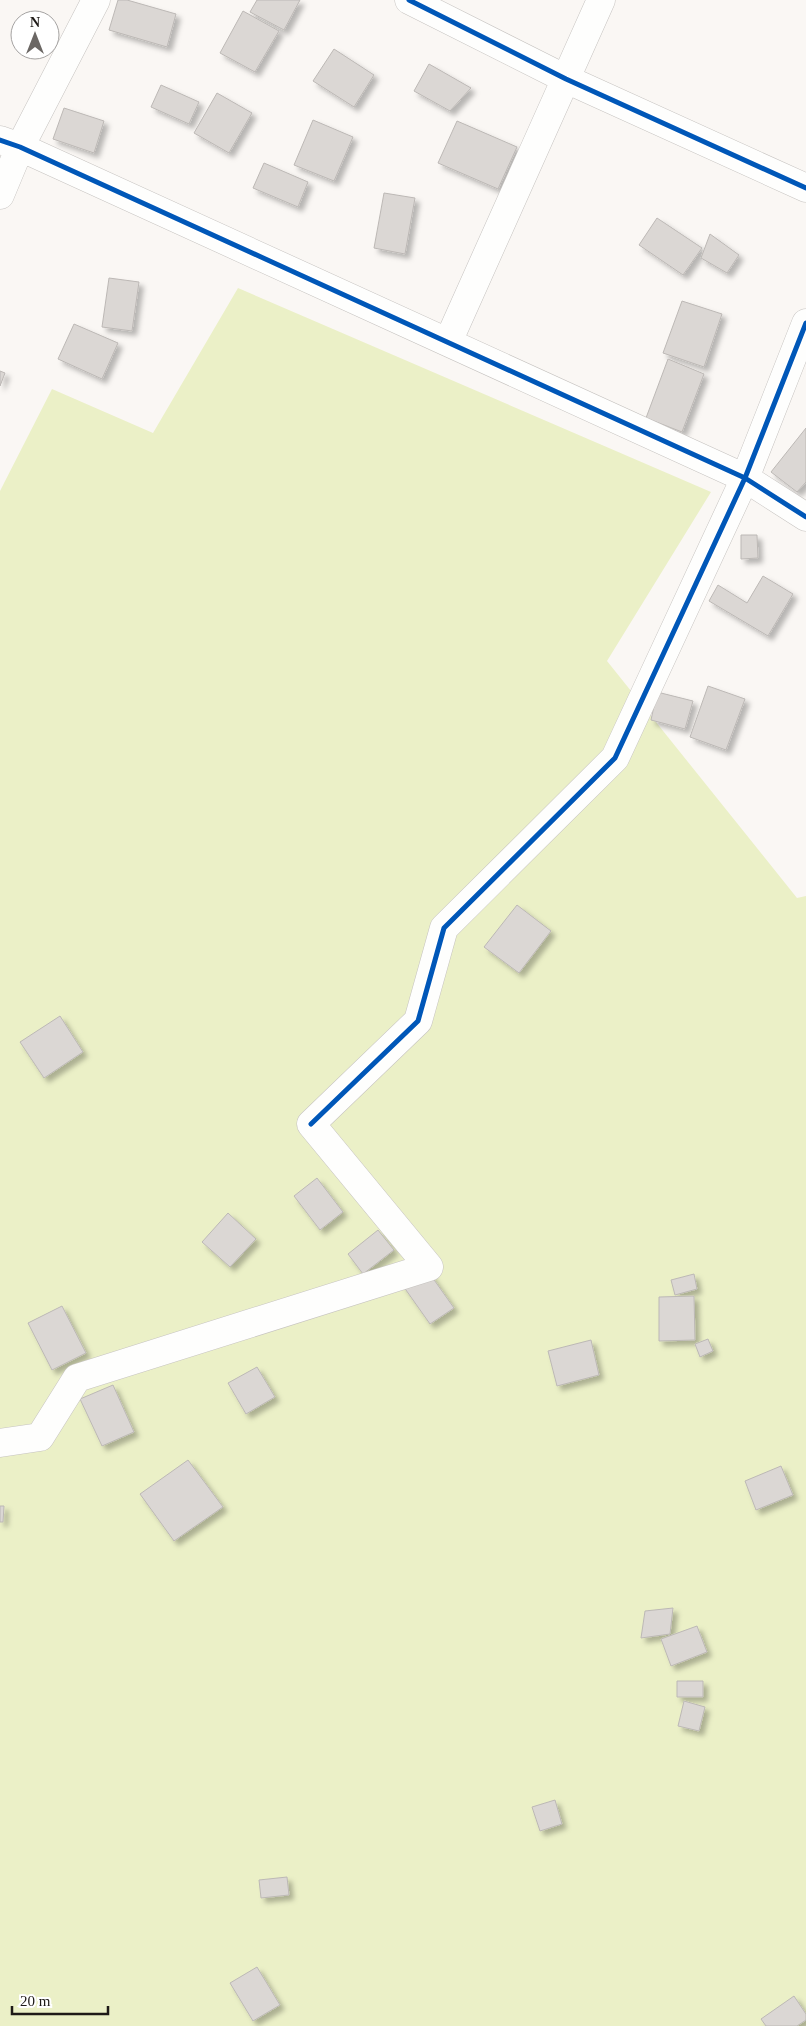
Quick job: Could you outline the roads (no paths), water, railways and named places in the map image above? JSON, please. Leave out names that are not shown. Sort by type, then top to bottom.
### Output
[{"type":"street","points":[[0,195],[10,144],[96,0]]},
{"type":"street","points":[[409,0],[566,79],[806,188]]},
{"type":"street","points":[[448,342],[601,0]]},
{"type":"street","points":[[10,144],[745,478],[806,517]]},
{"type":"street","points":[[0,1443],[40,1437],[77,1378],[429,1267],[311,1124],[418,1021],[444,928],[615,758],[745,478],[806,323]]}]
